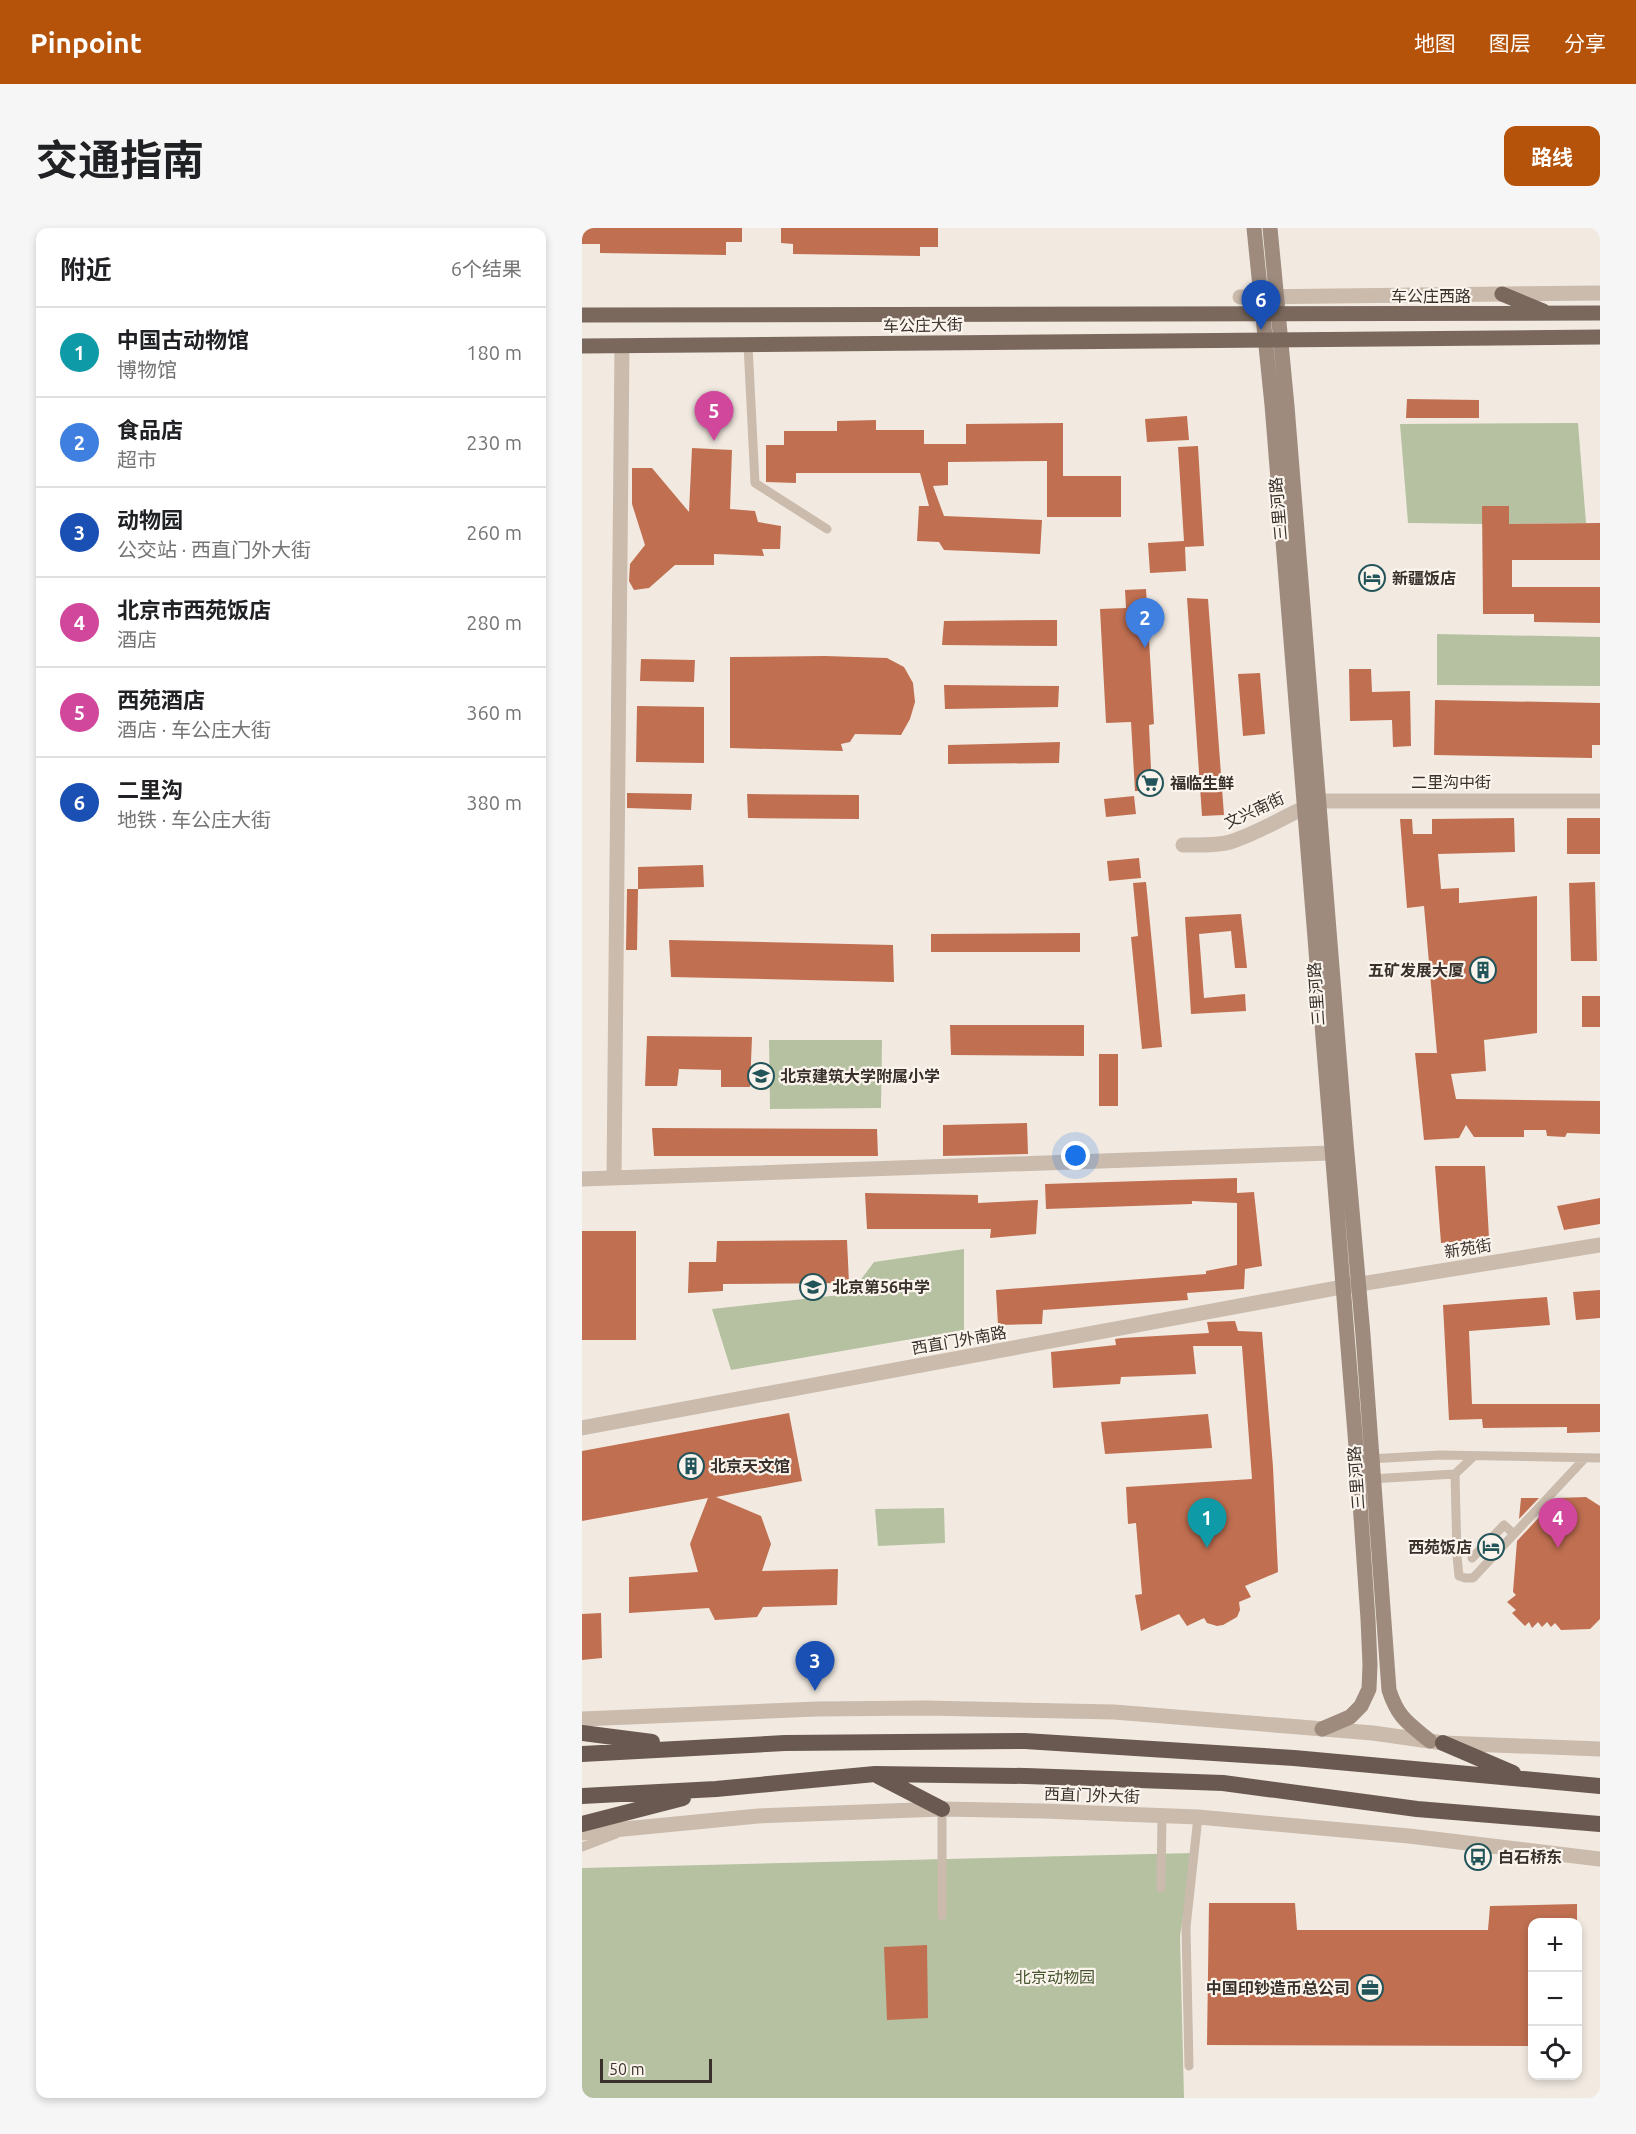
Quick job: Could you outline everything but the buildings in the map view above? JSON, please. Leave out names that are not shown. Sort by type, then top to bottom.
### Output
[{"type":"highway","points":[[582,1732],[688,1747]]},
{"type":"highway","points":[[582,1754],[785,1743],[1025,1741],[1293,1758],[1600,1786]]},
{"type":"highway","points":[[1436,1742],[1528,1780]]},
{"type":"highway","points":[[874,1774],[942,1809]]},
{"type":"highway","name":"西直门外大街","points":[[582,1796],[716,1789],[874,1774],[1026,1776],[1223,1783],[1418,1809],[1600,1824]]},
{"type":"highway","points":[[582,1824],[716,1789]]},
{"type":"main road","name":"三里河路","points":[[1254,228],[1260,296],[1281,340],[1359,1284],[1366,1479],[1369,1689],[1361,1706],[1350,1717],[1323,1729]]},
{"type":"main road","name":"三里河路","points":[[1270,228],[1276,296],[1264,339],[1272,405],[1342,1287],[1365,1459]]},
{"type":"main road","points":[[1502,294],[1549,314]]},
{"type":"main road","name":"车公庄西路","points":[[1270,315],[1600,314]]},
{"type":"main road","name":"车公庄大街","points":[[582,315],[1270,315]]},
{"type":"main road","points":[[1264,339],[1600,337]]},
{"type":"main road","name":"车公庄大街","points":[[582,346],[1264,339]]},
{"type":"main road","name":"三里河路","points":[[1366,1479],[1389,1690],[1395,1708],[1404,1719],[1436,1742]]},
{"type":"street","points":[[1240,297],[1600,293]]},
{"type":"street","points":[[614,1178],[622,346]]},
{"type":"street","name":"二里沟中街","points":[[1304,807],[1320,801],[1600,801]]},
{"type":"street","name":"文兴南街","points":[[1183,846],[1228,843],[1275,824],[1286,815],[1304,807]]},
{"type":"street","points":[[582,1179],[1331,1153]]},
{"type":"street","name":"新苑街","points":[[1342,1287],[1600,1245]]},
{"type":"street","name":"西直门外南路","points":[[582,1428],[1342,1287]]},
{"type":"street","points":[[582,1719],[817,1709],[926,1708],[1114,1712],[1323,1729],[1436,1742],[1600,1749]]},
{"type":"street","name":"西直门外大街","points":[[582,1833],[758,1816],[942,1809],[1198,1817],[1409,1836],[1600,1859]]},
{"type":"lane","points":[[748,345],[754,483],[827,529]]},
{"type":"lane","points":[[1365,1459],[1440,1455],[1600,1458]]},
{"type":"lane","points":[[1366,1479],[1455,1474],[1474,1456]]},
{"type":"lane","points":[[1455,1474],[1459,1576],[1473,1578],[1585,1458]]},
{"type":"lane","points":[[1472,1558],[1504,1525],[1514,1534]]},
{"type":"lane","points":[[942,1809],[942,1916]]},
{"type":"lane","points":[[1161,1888],[1162,1816]]},
{"type":"lane","points":[[1189,2066],[1186,1927],[1198,1817]]},
{"type":"lane","points":[[582,1846],[630,1828]]},
{"type":"green space","points":[[1578,423],[1586,523],[1509,524],[1508,506],[1483,506],[1483,524],[1408,523],[1400,424]]},
{"type":"green space","points":[[1437,634],[1600,637],[1600,686],[1437,685]]},
{"type":"green space","points":[[769,1040],[882,1040],[881,1108],[770,1109]]},
{"type":"green space","points":[[964,1249],[964,1330],[731,1370],[712,1309],[850,1294],[874,1262]]},
{"type":"green space","points":[[944,1508],[945,1543],[878,1546],[875,1509]]},
{"type":"green space","name":"北京动物园","points":[[1193,1853],[1180,1936],[1184,2098],[582,2098],[582,1868]]},
{"type":"place","name":"二里沟","points":[[1261,330]]},
{"type":"place","name":"西苑酒店","points":[[714,441]]},
{"type":"place","name":"新疆饭店","points":[[1372,578]]},
{"type":"place","name":"食品店","points":[[1145,648]]},
{"type":"place","name":"福临生鲜","points":[[1150,783]]},
{"type":"place","name":"五矿发展大厦","points":[[1483,970]]},
{"type":"place","name":"北京建筑大学附属小学","points":[[761,1076]]},
{"type":"place","name":"北京第56中学","points":[[813,1287]]},
{"type":"place","name":"北京天文馆","points":[[691,1466]]},
{"type":"place","name":"西苑饭店","points":[[1491,1547]]},
{"type":"place","name":"中国古动物馆","points":[[1207,1548]]},
{"type":"place","name":"北京市西苑饭店","points":[[1558,1548]]},
{"type":"place","name":"动物园","points":[[815,1691]]},
{"type":"place","name":"白石桥东","points":[[1478,1857]]},
{"type":"place","name":"中国印钞造币总公司","points":[[1370,1988]]}]
